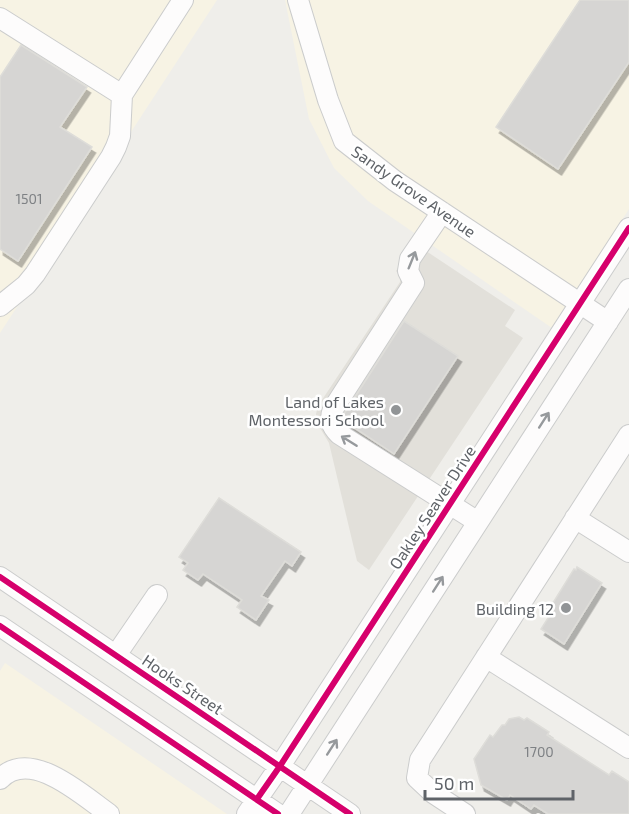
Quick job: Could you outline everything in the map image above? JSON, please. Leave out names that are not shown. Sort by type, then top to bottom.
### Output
[{"type":"street","points":[[0,306],[26,285],[35,274],[111,157],[120,136],[122,95],[183,0]]},
{"type":"street","name":"Sandy Grove Avenue","points":[[298,0],[328,100],[344,141],[395,181],[608,322]]},
{"type":"street","points":[[0,18],[122,95]]},
{"type":"street","points":[[442,212],[410,260],[408,271],[414,283],[333,409],[330,421],[339,434],[478,522]]},
{"type":"street","name":"Oakley Seaver Drive","points":[[252,807],[629,228]]},
{"type":"street","points":[[289,814],[629,289]]},
{"type":"street","points":[[465,814],[433,793],[417,778],[420,760],[629,435]]},
{"type":"street","points":[[575,518],[629,552]]},
{"type":"street","name":"Hooks Street","points":[[0,577],[350,814]]},
{"type":"street","points":[[116,655],[157,595]]},
{"type":"street","points":[[0,626],[252,807],[278,814]]},
{"type":"street","points":[[486,657],[629,747]]},
{"type":"street","points":[[0,779],[14,770],[34,769],[53,775],[86,807],[109,814]]},
{"type":"shaded area","points":[[0,0],[217,0],[0,333]]},
{"type":"shaded area","points":[[285,0],[629,0],[629,209],[552,328],[368,201],[334,168],[309,119]]},
{"type":"shaded area","name":"Land of Lakes Montessori School","points":[[414,243],[515,310],[505,326],[523,338],[369,570],[357,561],[329,443],[317,423],[316,414],[318,406],[400,282],[400,276],[396,271]]},
{"type":"shaded area","points":[[5,663],[227,814],[0,814],[0,671]]},
{"type":"building","points":[[580,0],[629,0],[629,62],[558,169],[496,127]]},
{"type":"building","points":[[21,45],[87,87],[60,127],[92,147],[18,261],[0,249],[0,77]]},
{"type":"building","points":[[404,321],[458,356],[394,454],[344,421],[343,418]]},
{"type":"building","points":[[219,498],[301,552],[292,566],[285,561],[261,596],[269,600],[256,620],[237,607],[242,600],[203,574],[198,580],[183,570],[188,563],[179,557]]},
{"type":"building","name":"Building 12","points":[[577,567],[602,583],[564,644],[541,629],[550,615],[546,614]]},
{"type":"building","points":[[519,717],[524,720],[527,718],[549,732],[547,735],[609,775],[612,771],[629,782],[629,814],[548,814],[534,805],[531,809],[510,795],[507,800],[481,785],[474,759],[490,735],[493,737],[509,719]]},
{"type":"cycle path","points":[[257,799],[629,228]]},
{"type":"cycle path","points":[[0,577],[350,814]]},
{"type":"cycle path","points":[[0,626],[278,814]]},
{"type":"place","name":"Land of Lakes Montessori School","points":[[396,410]]},
{"type":"place","name":"Building 12","points":[[566,608]]}]
